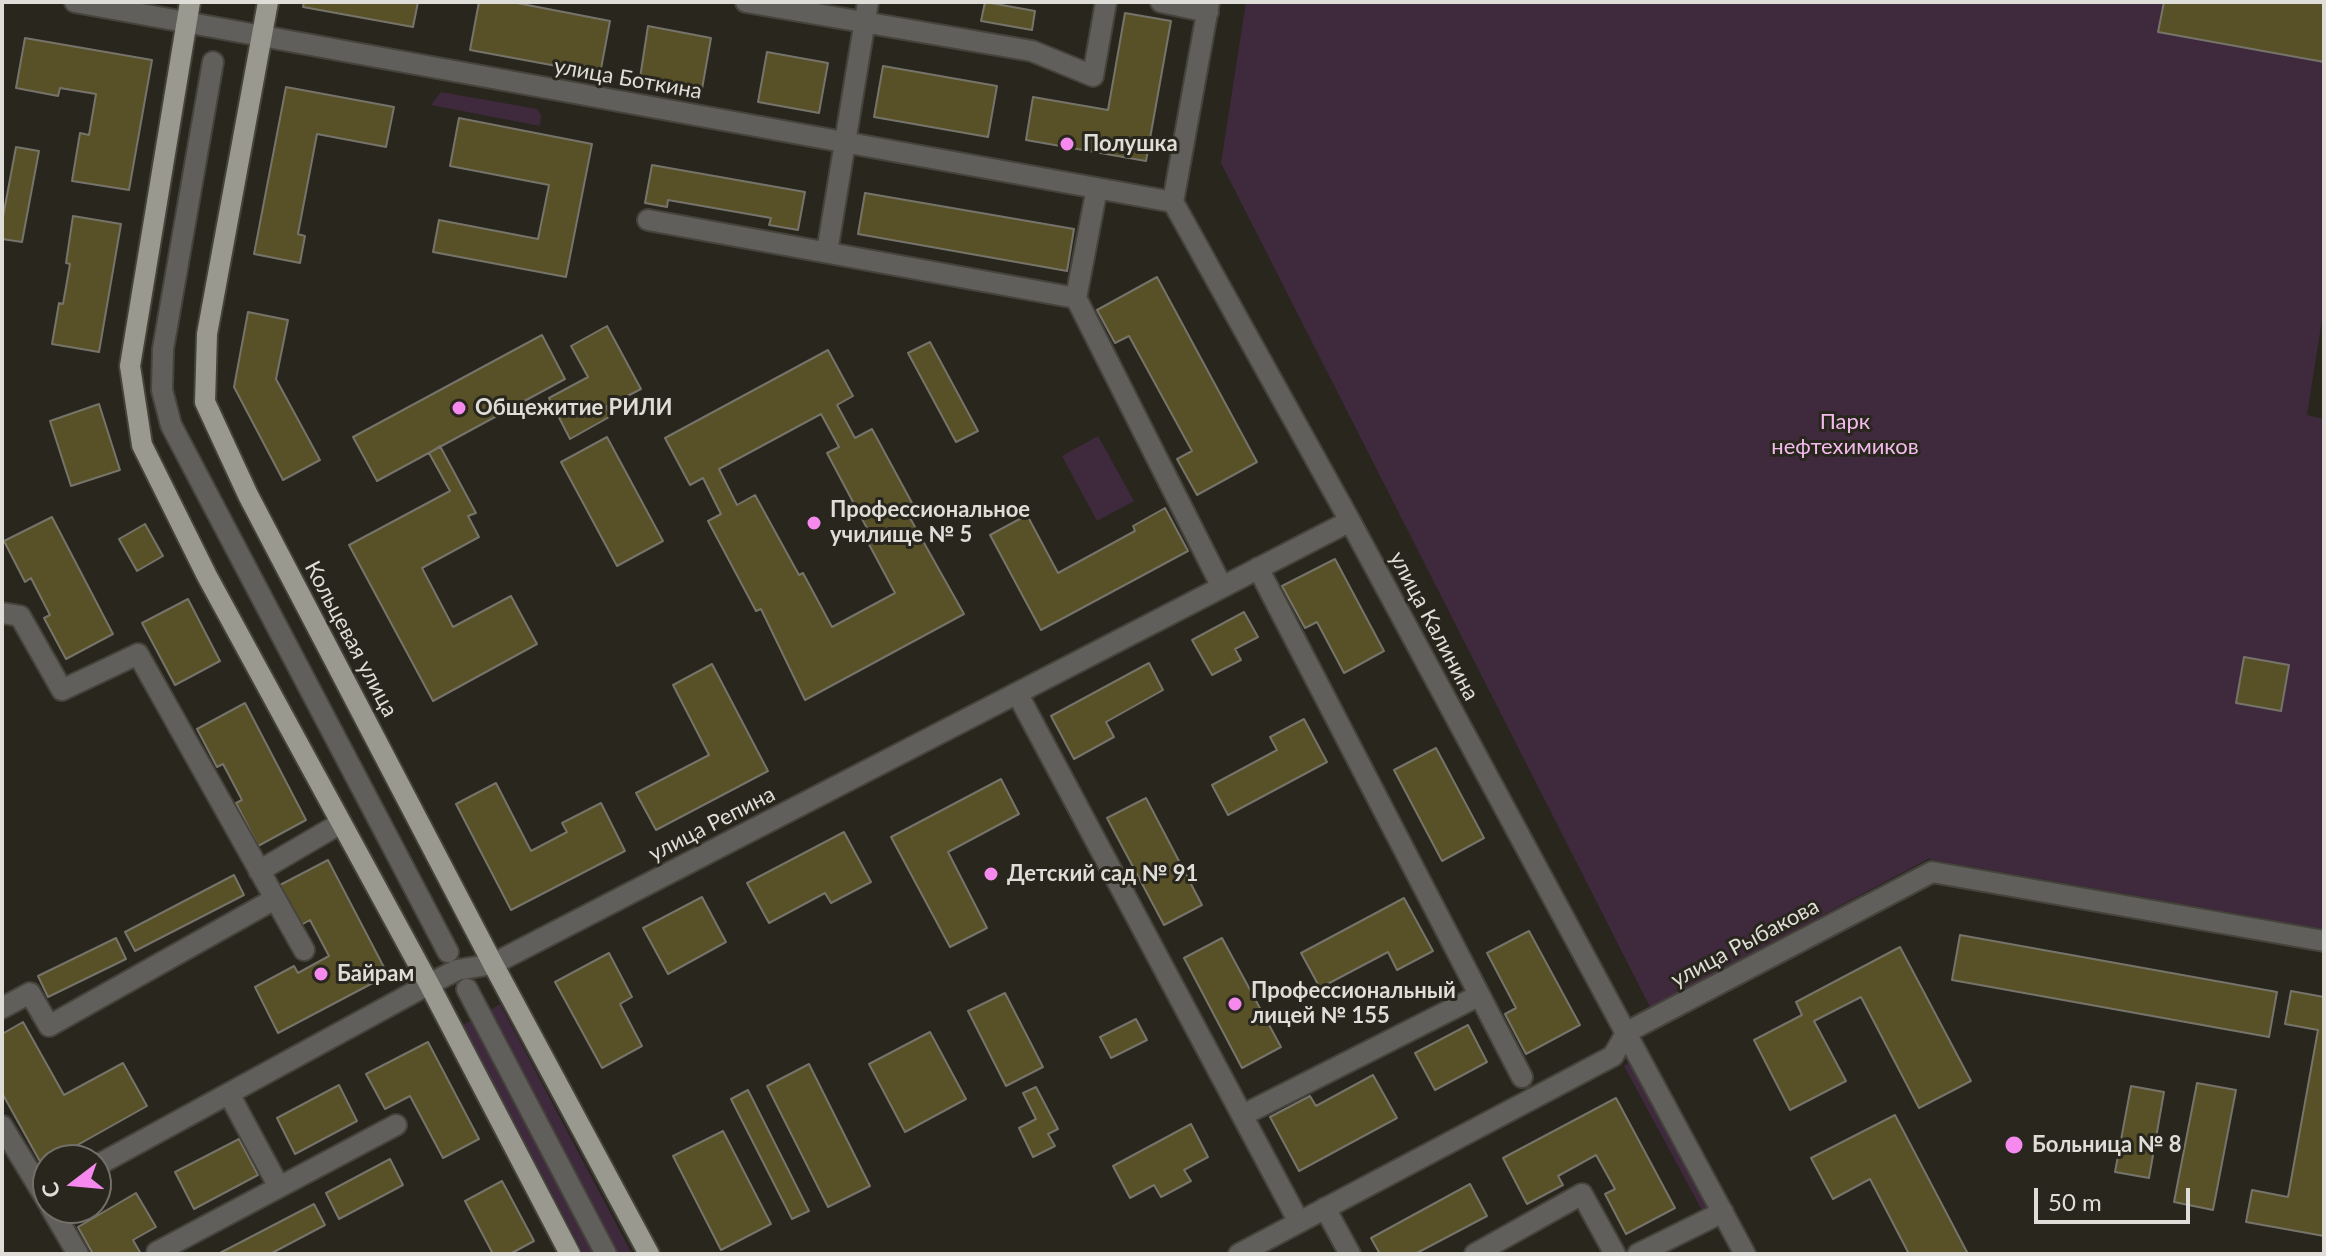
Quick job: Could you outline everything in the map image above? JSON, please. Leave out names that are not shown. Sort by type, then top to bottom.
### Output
[{"type":"main road","name":"Кольцевая улица","points":[[268,2],[207,334],[205,402],[248,495],[493,964],[649,1254]]},
{"type":"main road","points":[[188,12],[130,366],[142,445],[207,576],[429,984],[570,1254]]},
{"type":"street","name":"улица Боткина","points":[[75,2],[188,12],[261,36],[1173,202]]},
{"type":"street","points":[[746,2],[866,12],[1032,51],[1093,76],[1106,2]]},
{"type":"street","points":[[1161,2],[1208,7],[1173,202]]},
{"type":"street","points":[[827,252],[866,12]]},
{"type":"street","points":[[213,62],[163,349],[162,390],[171,425],[448,952]]},
{"type":"street","points":[[1097,188],[1076,298],[1222,587]]},
{"type":"street","name":"улица Калинина","points":[[1173,202],[1350,521],[1745,1254]]},
{"type":"street","points":[[648,220],[1076,298]]},
{"type":"street","name":"улица Репина","points":[[112,1157],[429,984],[457,970],[493,964],[1350,521]]},
{"type":"street","points":[[1258,568],[1522,1077]]},
{"type":"street","points":[[2,613],[20,616],[62,690],[138,654],[273,900],[304,950]]},
{"type":"street","points":[[1017,693],[1299,1222]]},
{"type":"street","points":[[259,871],[341,823]]},
{"type":"street","name":"улица Рыбакова","points":[[1239,1254],[1613,1056],[1627,1032],[1932,872],[2324,941]]},
{"type":"street","points":[[2,1008],[30,993],[49,1026],[273,900]]},
{"type":"street","points":[[467,989],[606,1254]]},
{"type":"street","points":[[1243,1115],[1478,996]]},
{"type":"street","points":[[229,1094],[279,1187]]},
{"type":"street","points":[[157,1252],[396,1125]]},
{"type":"street","points":[[2,1126],[32,1174]]},
{"type":"street","points":[[1475,1254],[1582,1194],[1615,1254]]},
{"type":"street","points":[[1325,1208],[1350,1254]]},
{"type":"street","points":[[1638,1254],[1723,1212]]},
{"type":"street","points":[[61,1224],[78,1254]]},
{"type":"green space","name":"Парк нефтехимиков","points":[[1246,2],[2324,2],[2324,307],[2307,415],[2324,419],[2324,929],[1928,859],[1650,1007],[1221,163]]},
{"type":"green space","points":[[441,92],[537,109],[541,115],[540,126],[431,105]]},
{"type":"green space","points":[[1098,436],[1134,501],[1097,521],[1062,456]]},
{"type":"green space","points":[[500,1004],[632,1254],[616,1254],[488,1011]]},
{"type":"green space","points":[[476,1018],[600,1254],[584,1254],[463,1025]]},
{"type":"green space","points":[[1634,1061],[1712,1205],[1702,1210],[1624,1066]]},
{"type":"building","points":[[304,2],[418,2],[413,27],[303,7]]},
{"type":"building","points":[[479,2],[512,2],[610,21],[600,74],[470,50]]},
{"type":"building","points":[[985,2],[1035,11],[1032,30],[981,21]]},
{"type":"building","points":[[2164,2],[2324,2],[2324,62],[2158,32]]},
{"type":"building","points":[[1125,13],[1171,21],[1146,161],[1026,140],[1033,97],[1108,110]]},
{"type":"building","points":[[648,26],[711,38],[702,89],[640,78]]},
{"type":"building","points":[[25,38],[152,60],[129,190],[72,181],[80,133],[89,135],[96,94],[60,88],[58,96],[16,88]]},
{"type":"building","points":[[767,52],[828,63],[819,113],[758,102]]},
{"type":"building","points":[[883,66],[997,86],[988,137],[874,117]]},
{"type":"building","points":[[286,87],[394,107],[386,147],[317,134],[298,234],[305,236],[300,263],[254,254]]},
{"type":"building","points":[[459,118],[592,144],[566,277],[433,252],[439,220],[538,239],[549,185],[450,166]]},
{"type":"building","points":[[16,147],[39,151],[22,242],[2,239],[2,222]]},
{"type":"building","points":[[652,165],[805,192],[798,230],[769,225],[771,218],[668,200],[667,207],[645,203]]},
{"type":"building","points":[[865,193],[1074,229],[1067,271],[858,234]]},
{"type":"building","points":[[73,216],[121,224],[99,352],[52,344],[70,264],[66,263]]},
{"type":"building","points":[[1157,277],[1257,462],[1197,495],[1177,459],[1192,451],[1129,336],[1115,343],[1097,310]]},
{"type":"building","points":[[248,312],[288,320],[276,379],[320,460],[283,480],[234,387]]},
{"type":"building","points":[[607,326],[641,389],[606,407],[611,416],[570,439],[549,398],[588,377],[571,346]]},
{"type":"building","name":"Общежитие РИЛИ","points":[[542,335],[565,379],[377,481],[353,437]]},
{"type":"building","points":[[930,342],[978,431],[956,442],[908,353]]},
{"type":"building","points":[[828,350],[853,396],[837,405],[855,438],[872,429],[918,514],[910,518],[964,614],[805,700],[761,609],[756,611],[708,521],[721,514],[703,478],[690,485],[665,438]],"holes":[[[821,414],[839,447],[827,453],[869,532],[864,535],[895,593],[832,627],[755,495],[737,505],[719,469]]]},
{"type":"building","points":[[99,404],[120,470],[71,486],[50,421]]},
{"type":"building","points":[[607,437],[663,541],[617,566],[561,462]]},
{"type":"building","points":[[440,446],[476,513],[468,516],[479,537],[422,568],[453,627],[511,596],[537,644],[433,701],[349,545],[450,491],[429,453]]},
{"type":"building","points":[[1165,508],[1188,551],[1041,630],[990,535],[1027,515],[1058,573],[1135,531],[1133,526]]},
{"type":"building","points":[[52,517],[113,634],[66,659],[44,618],[50,615],[31,578],[25,582],[4,541]]},
{"type":"building","points":[[145,524],[163,556],[137,571],[119,539]]},
{"type":"building","points":[[1335,559],[1384,651],[1344,673],[1317,622],[1305,628],[1282,586]]},
{"type":"building","points":[[188,599],[220,661],[175,685],[142,623]]},
{"type":"building","points":[[1244,612],[1258,637],[1235,649],[1241,660],[1212,675],[1192,640]]},
{"type":"building","points":[[2244,657],[2289,665],[2281,711],[2236,703]]},
{"type":"building","points":[[1149,663],[1163,690],[1106,722],[1114,737],[1074,759],[1051,716]]},
{"type":"building","points":[[712,664],[768,771],[656,830],[636,793],[709,755],[673,685]]},
{"type":"building","points":[[245,703],[306,820],[258,846],[236,803],[242,800],[223,764],[217,767],[197,729]]},
{"type":"building","points":[[1304,719],[1327,762],[1228,815],[1212,785],[1277,750],[1270,737]]},
{"type":"building","points":[[1436,748],[1484,838],[1442,861],[1394,770]]},
{"type":"building","points":[[1001,779],[1019,814],[948,852],[987,928],[950,947],[891,837]]},
{"type":"building","points":[[496,783],[531,851],[567,832],[562,823],[601,803],[625,851],[511,910],[456,804]]},
{"type":"building","points":[[1146,798],[1202,905],[1164,925],[1107,818]]},
{"type":"building","points":[[844,832],[871,882],[831,903],[825,893],[769,923],[747,883]]},
{"type":"building","points":[[328,860],[388,975],[278,1033],[255,987],[294,966],[298,973],[329,956],[310,920],[301,925],[280,885]]},
{"type":"building","points":[[234,875],[244,895],[135,951],[125,932]]},
{"type":"building","points":[[702,897],[726,942],[668,974],[643,928]]},
{"type":"building","points":[[1404,898],[1433,951],[1397,970],[1388,952],[1320,988],[1301,953]]},
{"type":"building","points":[[1529,931],[1580,1025],[1526,1054],[1505,1014],[1516,1008],[1487,953]]},
{"type":"building","points":[[1960,935],[2277,992],[2269,1037],[1952,980]]},
{"type":"building","points":[[116,938],[126,959],[48,997],[38,976]]},
{"type":"building","points":[[1222,938],[1281,1047],[1242,1068],[1184,958]]},
{"type":"building","points":[[1900,947],[1971,1081],[1919,1108],[1861,997],[1814,1021],[1846,1081],[1790,1110],[1754,1040],[1802,1015],[1796,1002]]},
{"type":"building","points":[[609,953],[632,997],[620,1004],[642,1046],[602,1068],[555,982]]},
{"type":"building","points":[[2291,991],[2324,997],[2324,1236],[2246,1222],[2252,1190],[2288,1197],[2318,1030],[2285,1024]]},
{"type":"building","points":[[1005,993],[1043,1067],[1006,1086],[968,1011]]},
{"type":"building","points":[[1136,1019],[1147,1040],[1111,1058],[1100,1037]]},
{"type":"building","points":[[23,1022],[64,1095],[123,1063],[147,1106],[79,1144],[32,1144],[32,1147],[2,1093],[2,1034]]},
{"type":"building","points":[[1468,1025],[1487,1062],[1435,1090],[1415,1053]]},
{"type":"building","points":[[930,1032],[966,1099],[905,1132],[869,1064]]},
{"type":"building","points":[[428,1042],[479,1139],[443,1158],[410,1096],[385,1109],[366,1074]]},
{"type":"building","points":[[809,1064],[870,1186],[828,1207],[767,1086]]},
{"type":"building","points":[[1373,1075],[1397,1118],[1299,1171],[1270,1117],[1310,1096],[1316,1106]]},
{"type":"building","points":[[2197,1083],[2236,1090],[2213,1210],[2174,1202]]},
{"type":"building","points":[[339,1085],[357,1121],[295,1154],[277,1118]]},
{"type":"building","points":[[2131,1086],[2164,1092],[2149,1178],[2115,1172]]},
{"type":"building","points":[[1036,1087],[1058,1129],[1048,1134],[1055,1146],[1033,1157],[1019,1128],[1036,1119],[1023,1093]]},
{"type":"building","points":[[748,1090],[809,1211],[792,1219],[731,1099]]},
{"type":"building","points":[[1616,1098],[1675,1208],[1626,1234],[1605,1194],[1615,1189],[1596,1155],[1558,1176],[1563,1185],[1527,1204],[1503,1158]]},
{"type":"building","points":[[1895,1115],[1968,1254],[1909,1254],[1870,1179],[1833,1199],[1811,1158]]},
{"type":"building","points":[[1191,1124],[1208,1157],[1184,1170],[1191,1181],[1161,1197],[1154,1185],[1130,1198],[1113,1166]]},
{"type":"building","points":[[723,1131],[771,1224],[721,1250],[673,1156]]},
{"type":"building","points":[[239,1139],[258,1175],[194,1209],[175,1172]]},
{"type":"building","points":[[390,1159],[403,1185],[339,1219],[326,1193]]},
{"type":"building","points":[[502,1181],[534,1241],[510,1254],[493,1254],[465,1201]]},
{"type":"building","points":[[1470,1184],[1487,1216],[1415,1254],[1380,1254],[1371,1238]]},
{"type":"building","points":[[136,1193],[156,1227],[133,1240],[141,1254],[93,1254],[78,1227],[83,1224],[112,1224],[112,1207]]},
{"type":"building","points":[[314,1204],[325,1225],[270,1254],[218,1254]]},
{"type":"place","name":"Полушка","points":[[1067,144]]},
{"type":"place","name":"Общежитие РИЛИ","points":[[459,408]]},
{"type":"place","name":"Профессиональное училище № 5","points":[[814,523]]},
{"type":"place","name":"Детский сад № 91","points":[[991,874]]},
{"type":"place","name":"Байрам","points":[[321,974]]},
{"type":"place","name":"Профессиональный лицей № 155","points":[[1235,1004]]},
{"type":"place","name":"Больница № 8","points":[[2014,1145]]}]
